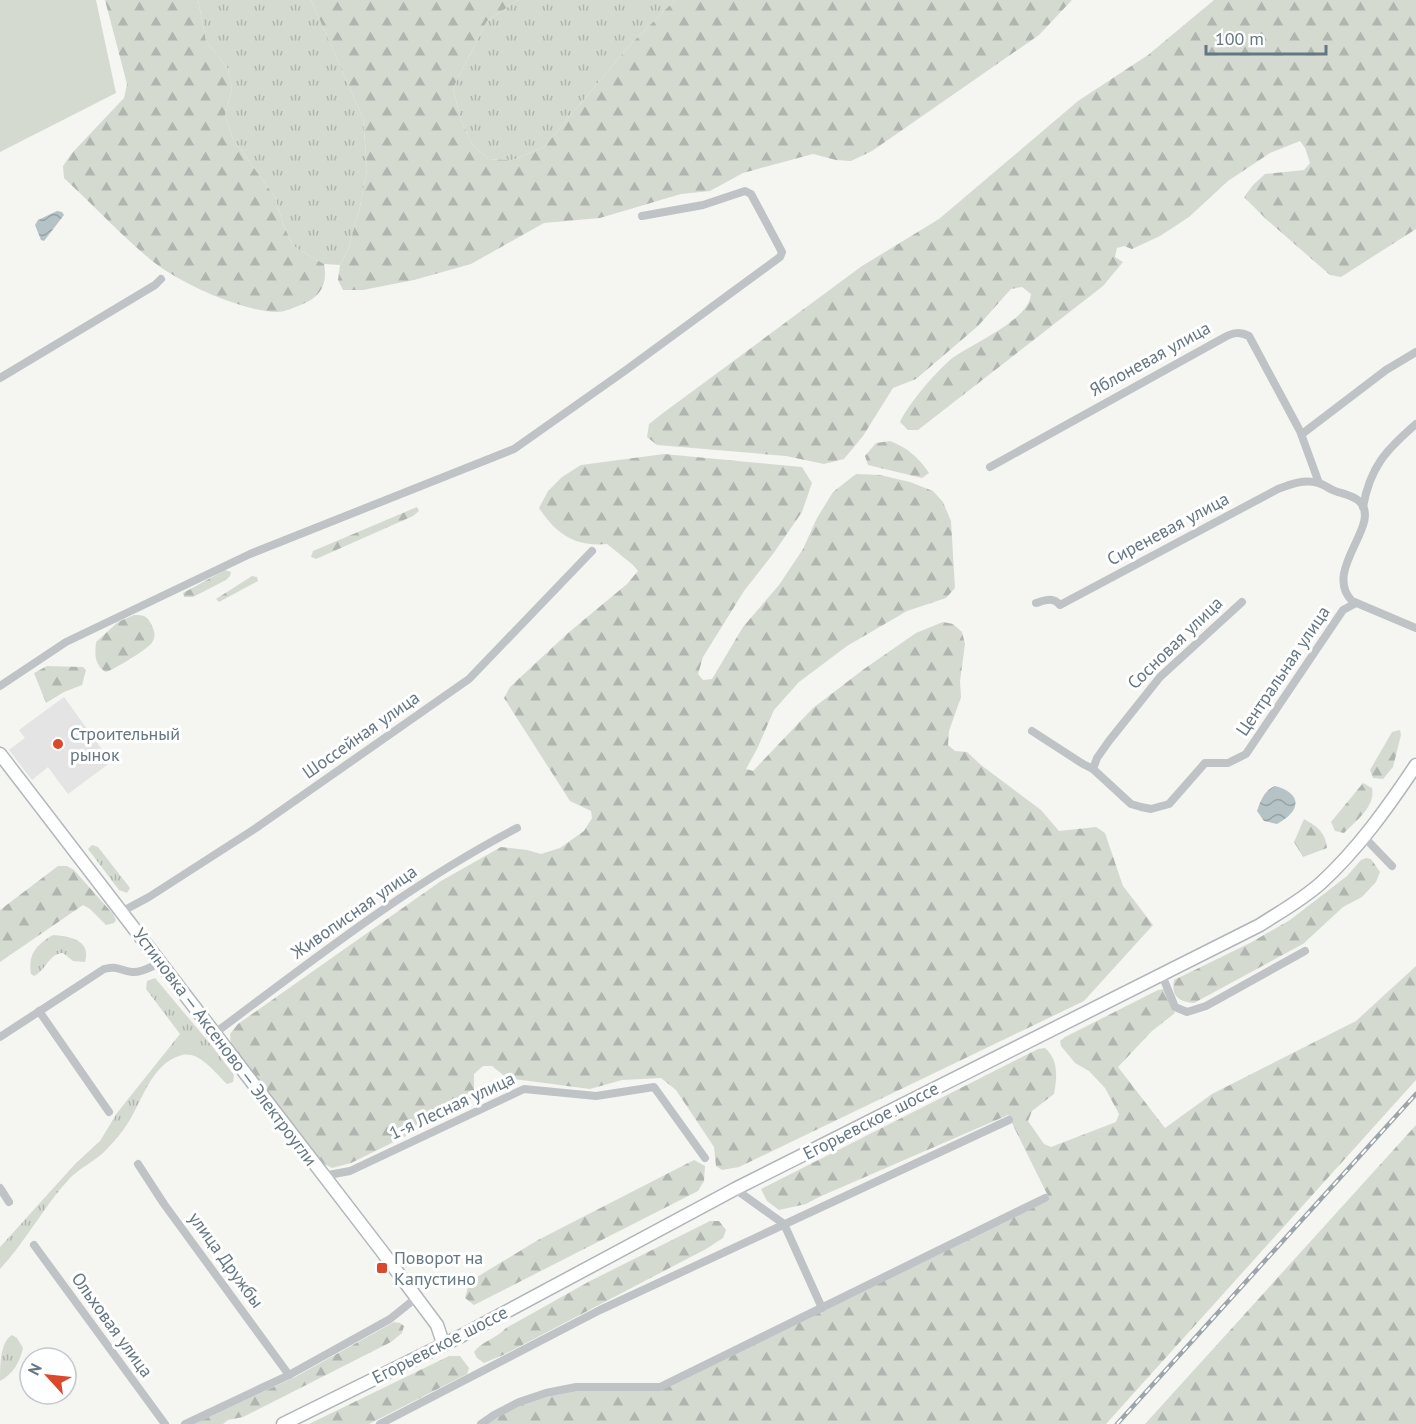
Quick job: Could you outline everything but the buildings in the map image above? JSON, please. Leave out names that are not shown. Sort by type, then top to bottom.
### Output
[{"type":"main road","name":"Устиновка — Аксеново — Электроугли","points":[[0,754],[437,1325],[444,1343]]},
{"type":"main road","name":"Егорьевское шоссе","points":[[283,1424],[444,1343],[735,1189],[1260,925],[1298,902],[1320,884],[1364,837],[1416,765]]},
{"type":"street","points":[[0,686],[66,642],[230,564],[343,516],[514,449],[780,257],[782,252],[751,194],[745,191],[703,205],[642,216]]},
{"type":"street","points":[[0,378],[155,285],[161,279]]},
{"type":"street","name":"Яблоневая улица","points":[[990,467],[1234,333],[1242,333],[1249,336],[1302,434],[1319,483]]},
{"type":"street","points":[[1302,434],[1386,370],[1416,352]]},
{"type":"street","points":[[1416,424],[1390,446],[1367,486],[1363,507],[1364,520],[1344,567],[1347,596],[1356,603],[1416,628]]},
{"type":"street","name":"Сиреневая улица","points":[[1036,603],[1050,599],[1056,600],[1060,605],[1278,489],[1292,483],[1319,483]]},
{"type":"street","points":[[1319,483],[1356,499],[1363,507]]},
{"type":"street","name":"Шоссейная улица","points":[[122,912],[256,828],[469,678],[592,551]]},
{"type":"street","name":"Сосновая улица","points":[[1093,769],[1097,758],[1109,741],[1160,677],[1242,602]]},
{"type":"street","name":"Центральная улица","points":[[1032,731],[1093,769],[1131,804],[1151,809],[1169,804],[1205,763],[1228,763],[1246,754],[1343,610],[1356,603]]},
{"type":"street","name":"Живописная улица","points":[[215,1032],[385,907],[470,853],[517,828]]},
{"type":"street","points":[[1364,837],[1392,866]]},
{"type":"street","points":[[1162,975],[1176,1006],[1187,1012],[1206,1006],[1305,951]]},
{"type":"street","points":[[0,1037],[104,969],[113,966],[132,972],[160,963]]},
{"type":"street","points":[[39,1011],[108,1112]]},
{"type":"street","name":"1-я Лесная улица","points":[[323,1176],[350,1171],[524,1089],[596,1096],[654,1087],[705,1158]]},
{"type":"street","points":[[380,1424],[600,1310],[1009,1120]]},
{"type":"street","name":"улица Дружбы","points":[[138,1164],[164,1204],[289,1375]]},
{"type":"street","points":[[0,1188],[9,1202]]},
{"type":"street","points":[[735,1189],[784,1224],[822,1308]]},
{"type":"street","points":[[481,1424],[494,1414],[519,1401],[546,1393],[576,1387],[660,1387],[1045,1198]]},
{"type":"street","name":"Ольховая улица","points":[[33,1245],[165,1424]]},
{"type":"street","points":[[187,1423],[289,1375],[390,1319],[416,1298]]},
{"type":"shaded area","name":"Строительный рынок","points":[[64,697],[111,762],[68,794],[48,767],[32,780],[9,750],[25,738],[19,730]]},
{"type":"green space","points":[[0,0],[96,0],[116,93],[0,152]]},
{"type":"green space","points":[[105,0],[198,0],[206,41],[228,69],[232,89],[225,115],[233,139],[275,197],[283,224],[293,246],[324,264],[325,277],[322,288],[309,301],[283,311],[262,310],[229,301],[177,278],[151,260],[64,178],[63,166],[72,153],[124,98],[127,84]]},
{"type":"green space","points":[[198,0],[311,0],[363,118],[367,169],[360,207],[348,250],[340,265],[324,264],[293,246],[283,224],[275,197],[233,139],[225,115],[232,89],[228,69],[206,41]]},
{"type":"green space","points":[[311,0],[518,0],[487,21],[453,88],[461,120],[472,144],[488,159],[513,160],[544,147],[629,46],[675,0],[1072,0],[1039,35],[872,151],[851,161],[813,154],[743,173],[710,191],[681,194],[600,218],[544,223],[471,264],[414,280],[363,290],[343,290],[338,280],[340,265],[348,250],[360,207],[367,169],[363,118]]},
{"type":"green space","points":[[518,0],[675,0],[629,46],[544,147],[513,160],[488,159],[472,144],[461,120],[453,88],[487,21]]},
{"type":"green space","points":[[1214,0],[1416,0],[1416,229],[1341,277],[1330,275],[1244,197],[1265,174],[1304,170],[1310,163],[1300,141],[1270,153],[1228,181],[1189,217],[1160,236],[1132,249],[1124,246],[1117,248],[1115,257],[1123,262],[1103,286],[918,430],[908,430],[900,422],[904,414],[950,360],[998,331],[1021,313],[1028,304],[1031,294],[1022,287],[1011,289],[978,326],[916,379],[893,388],[863,436],[844,459],[824,464],[786,456],[657,445],[647,437],[649,424],[663,413],[862,266],[939,219],[1078,101],[1148,55]]},
{"type":"green space","points":[[890,441],[912,454],[929,473],[922,478],[868,465],[865,456],[876,443]]},
{"type":"green space","points":[[664,454],[802,467],[812,483],[802,512],[744,591],[703,657],[698,674],[703,680],[712,679],[743,627],[779,585],[803,549],[817,518],[833,492],[856,474],[880,475],[910,482],[933,491],[943,502],[951,521],[955,588],[946,598],[907,611],[847,646],[799,682],[774,710],[746,769],[753,771],[813,708],[864,669],[916,633],[943,622],[953,624],[962,632],[965,644],[960,681],[961,697],[949,731],[948,745],[955,751],[967,752],[1041,810],[1059,831],[1096,827],[1105,833],[1123,886],[1153,925],[1084,1001],[739,1167],[722,1170],[716,1166],[714,1147],[676,1090],[661,1078],[622,1080],[590,1089],[507,1078],[492,1066],[483,1066],[474,1074],[474,1095],[463,1108],[351,1163],[332,1168],[320,1162],[231,1045],[230,1034],[238,1024],[441,881],[501,847],[541,854],[560,848],[584,831],[592,818],[591,811],[570,801],[504,698],[510,687],[568,633],[627,584],[638,571],[607,544],[585,543],[567,537],[552,525],[539,508],[548,491],[562,477],[581,465]]},
{"type":"green space","points":[[417,507],[419,511],[413,516],[316,559],[311,557],[313,551]]},
{"type":"green space","points":[[225,570],[231,572],[226,580],[193,597],[184,597],[183,593]]},
{"type":"green space","points":[[252,576],[257,577],[258,581],[219,602],[216,599]]},
{"type":"green space","points":[[134,615],[143,616],[149,620],[154,633],[153,642],[136,655],[106,672],[97,663],[96,642],[118,622]]},
{"type":"green space","points":[[47,666],[83,667],[86,670],[82,685],[46,703],[34,673]]},
{"type":"green space","points":[[1400,730],[1401,735],[1393,767],[1383,779],[1373,778],[1370,770],[1392,732]]},
{"type":"green space","points":[[1363,783],[1372,788],[1368,807],[1344,833],[1335,831],[1331,822]]},
{"type":"green space","points":[[1304,819],[1320,830],[1327,848],[1303,857],[1294,842]]},
{"type":"green space","points":[[92,845],[98,847],[130,888],[127,893],[119,890],[88,849]]},
{"type":"green space","points":[[1371,859],[1380,872],[1376,882],[1362,897],[1343,907],[1303,944],[1194,1003],[1180,1000],[1177,997],[1174,980],[1250,943],[1290,920],[1347,876],[1361,860]]},
{"type":"green space","points":[[58,866],[67,866],[74,870],[116,920],[106,925],[83,905],[0,962],[0,910]]},
{"type":"green space","points":[[53,935],[72,938],[82,944],[86,955],[85,962],[73,961],[63,953],[58,954],[34,976],[31,974],[30,967],[32,956],[42,942]]},
{"type":"green space","points":[[1416,966],[1416,1080],[1106,1424],[486,1424],[522,1403],[577,1390],[661,1390],[1049,1198],[1008,1115],[806,1204],[779,1210],[767,1201],[761,1189],[1038,1049],[1045,1048],[1050,1053],[1056,1069],[1054,1094],[1032,1111],[1028,1121],[1044,1144],[1051,1147],[1116,1122],[1119,1114],[1105,1088],[1089,1071],[1075,1063],[1061,1046],[1060,1041],[1164,989],[1175,1013],[1152,1031],[1118,1067],[1165,1128],[1212,1094],[1356,1021]]},
{"type":"green space","points":[[155,978],[234,1075],[233,1082],[227,1084],[207,1064],[195,1056],[182,1055],[162,1067],[147,1086],[122,1132],[103,1153],[70,1178],[0,1269],[0,1247],[76,1163],[100,1141],[117,1113],[180,1034],[146,989],[147,981]]},
{"type":"green space","points":[[1416,1125],[1416,1424],[1145,1424]]},
{"type":"green space","points":[[694,1160],[705,1166],[704,1181],[698,1191],[474,1305],[465,1298],[468,1287],[477,1277],[538,1240]]},
{"type":"green space","points":[[710,1221],[719,1221],[726,1230],[723,1238],[706,1249],[503,1355],[484,1363],[477,1358],[474,1352],[477,1348],[506,1328],[590,1281]]},
{"type":"green space","points":[[394,1322],[404,1326],[402,1333],[391,1342],[243,1417],[228,1420],[223,1424],[194,1424],[297,1376]]},
{"type":"green space","points":[[12,1335],[22,1346],[18,1346],[18,1363],[0,1381],[3,1348]]},
{"type":"green space","points":[[449,1356],[460,1356],[469,1368],[467,1374],[369,1424],[309,1424]]},
{"type":"water","points":[[57,211],[64,215],[44,241],[41,240],[35,225],[38,220]]},
{"type":"water","points":[[1275,786],[1291,794],[1296,804],[1290,814],[1277,824],[1264,821],[1257,811],[1266,793]]},
{"type":"railway","points":[[1117,1424],[1416,1094]]},
{"type":"place","name":"Строительный рынок","points":[[58,744]]},
{"type":"place","name":"Поворот на Капустино","points":[[382,1268]]}]
